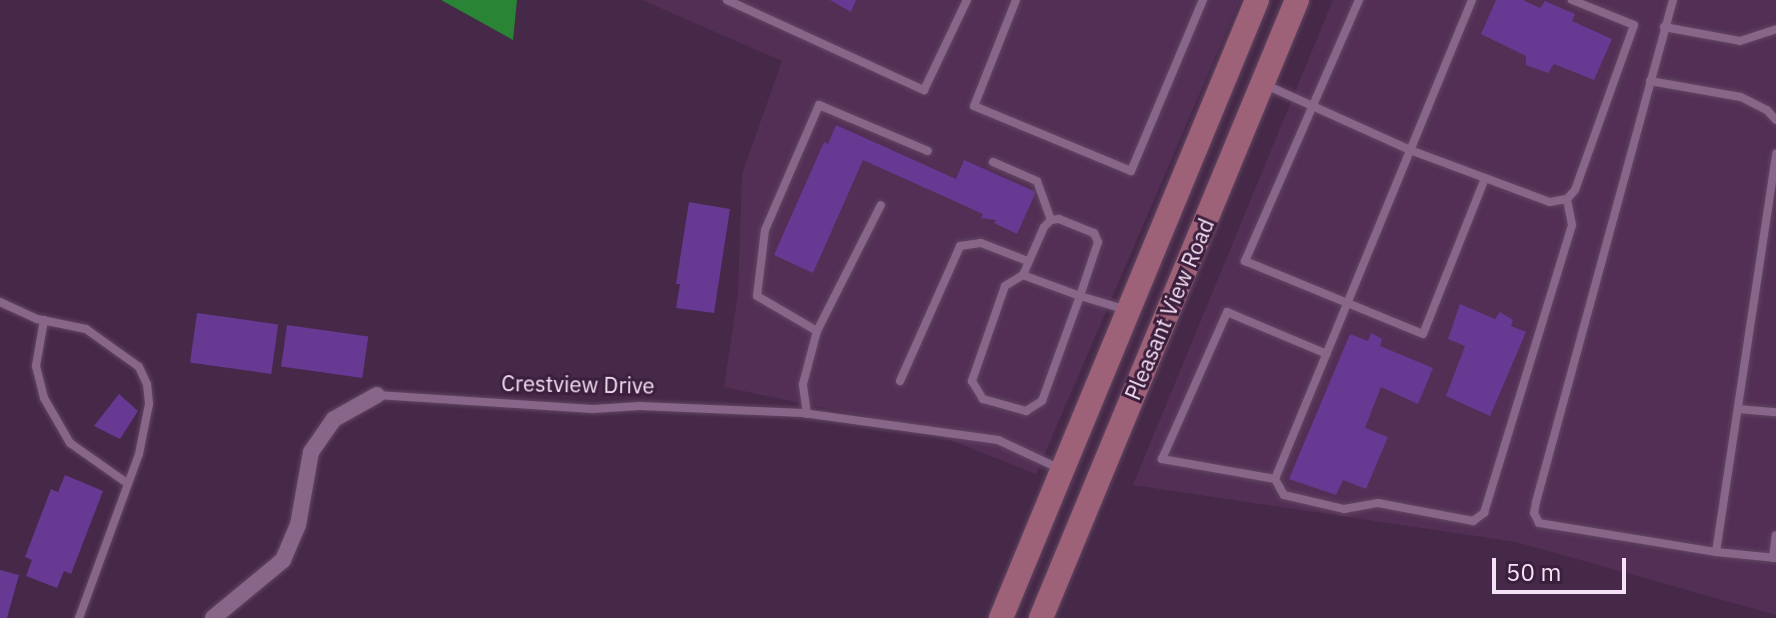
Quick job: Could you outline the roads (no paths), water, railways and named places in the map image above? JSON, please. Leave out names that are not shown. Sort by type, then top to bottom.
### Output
[{"type":"main road","name":"Pleasant View Road","points":[[1001,618],[1257,0]]},
{"type":"main road","name":"Pleasant View Road","points":[[1041,618],[1297,0]]},
{"type":"street","name":"Crestview Drive","points":[[213,618],[283,560],[298,525],[311,452],[334,419],[377,395]]},
{"type":"lane","points":[[727,0],[924,90],[967,0]]},
{"type":"lane","points":[[1016,0],[974,106],[1131,171],[1203,0]]},
{"type":"lane","points":[[1359,0],[1245,261],[1423,334],[1485,178]]},
{"type":"lane","points":[[1275,479],[1472,0]]},
{"type":"lane","points":[[1263,83],[1410,150],[1550,202],[1567,199],[1575,190],[1634,25],[1572,0]]},
{"type":"lane","points":[[1673,0],[1534,513],[1539,523],[1550,527],[1774,558],[1776,535]]},
{"type":"lane","points":[[1664,27],[1740,41],[1776,29]]},
{"type":"lane","points":[[1650,81],[1741,97],[1767,110],[1776,120]]},
{"type":"lane","points":[[817,331],[757,296],[765,230],[819,105],[928,151]]},
{"type":"lane","points":[[1716,552],[1776,153]]},
{"type":"lane","points":[[993,162],[1037,181],[1051,220]]},
{"type":"lane","points":[[1275,479],[1284,495],[1344,509],[1378,503],[1473,521],[1484,513],[1572,225],[1567,199]]},
{"type":"lane","points":[[807,414],[803,384],[817,331],[881,205]]},
{"type":"lane","points":[[1059,219],[1094,233],[1098,242],[1042,401],[1026,411],[983,399],[972,381],[1005,286],[1023,275],[1044,227],[1051,220],[1059,219]]},
{"type":"lane","points":[[900,381],[960,246],[981,243],[1028,261]]},
{"type":"lane","points":[[1023,275],[1129,311]]},
{"type":"lane","points":[[0,302],[44,320],[86,329],[139,367],[147,384],[149,404],[139,454],[79,618]]},
{"type":"lane","points":[[1275,479],[1162,459],[1227,312],[1327,354]]},
{"type":"lane","points":[[44,320],[36,366],[44,398],[70,443],[127,483]]},
{"type":"lane","name":"Crestview Drive","points":[[377,395],[593,409],[640,406],[807,414],[998,440],[1062,470]]},
{"type":"lane","points":[[1738,409],[1776,412],[1776,402]]}]
